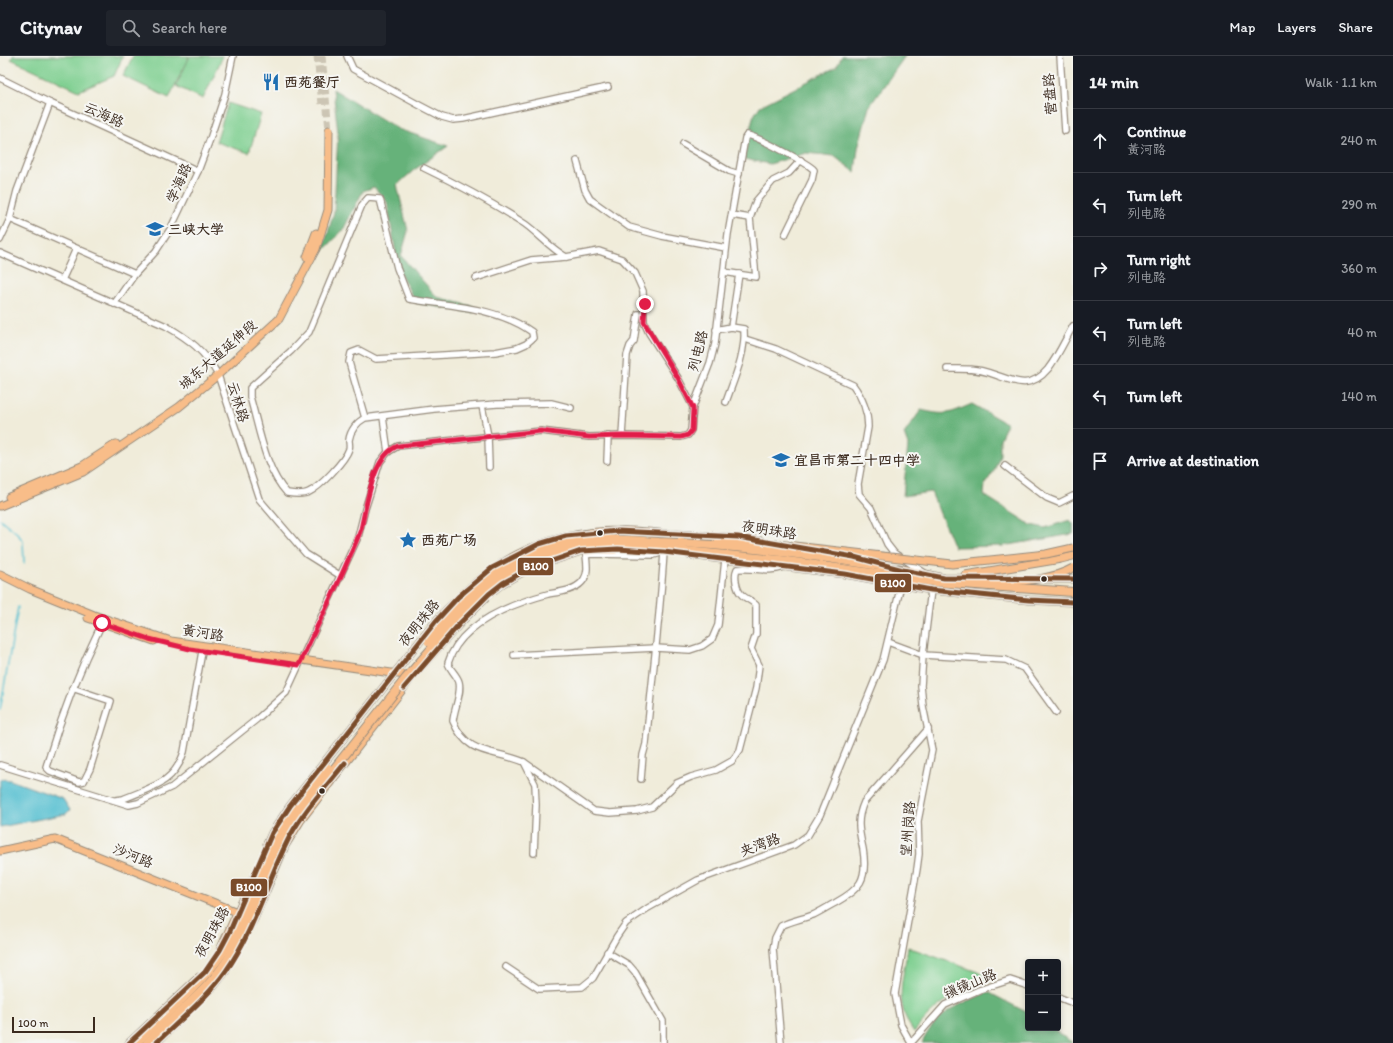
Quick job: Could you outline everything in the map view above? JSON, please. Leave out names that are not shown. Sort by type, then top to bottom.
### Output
[{"type":"highway","points":[[136,1043],[205,976],[225,950],[276,836],[292,812],[450,616],[483,583],[500,571],[524,558],[542,551],[569,543],[606,539],[690,543],[798,553],[903,570]]},
{"type":"highway","points":[[147,1043],[212,981],[226,961],[252,911],[268,868],[283,837],[302,809],[469,605],[500,577],[541,557],[568,549],[589,546],[618,546],[780,560],[935,582],[1073,592]]},
{"type":"main road","name":"城东大道延伸段","points":[[0,506],[83,472],[178,407],[217,374],[275,317],[310,251],[324,208],[327,129]]},
{"type":"main road","name":"城东大道延伸段","points":[[0,501],[82,466],[174,406],[217,374]]},
{"type":"main road","name":"夜明珠路","points":[[129,1043],[205,972],[220,950],[238,913],[272,833],[290,806],[436,621],[475,581],[492,568],[516,555],[539,544],[566,536],[618,531],[738,538],[854,557],[903,570],[952,578],[1073,579]]},
{"type":"main road","points":[[690,543],[777,544],[952,564],[1046,554],[1073,548]]},
{"type":"main road","points":[[156,1043],[221,977],[236,956],[254,919],[285,846],[301,820],[411,679],[489,594],[528,569],[581,551],[618,549],[664,552],[788,566],[845,574],[931,590],[1028,600],[1073,602]]},
{"type":"main road","points":[[952,578],[1073,557]]},
{"type":"main road","points":[[972,585],[1046,576],[1073,568]]},
{"type":"main road","points":[[995,579],[989,573],[999,570]]},
{"type":"main road","name":"黄河路","points":[[0,574],[103,621]]},
{"type":"main road","name":"黄河路","points":[[0,580],[30,594],[103,621],[203,649],[411,679]]},
{"type":"main road","name":"沙河路","points":[[0,851],[55,839],[254,919]]},
{"type":"street","name":"学海路","points":[[114,304],[135,274],[166,237],[198,171],[225,94],[233,56]]},
{"type":"street","points":[[347,56],[353,69],[442,117],[453,120],[608,87]]},
{"type":"street","name":"营盘路","points":[[1060,56],[1065,131]]},
{"type":"street","name":"云海路","points":[[0,78],[50,104],[198,171]]},
{"type":"street","points":[[0,240],[10,220],[17,191],[50,104]]},
{"type":"street","name":"列电路","points":[[388,452],[398,446],[541,431],[589,437],[681,437],[688,435],[692,430],[693,408],[710,363],[716,330],[726,248],[745,138],[747,135],[801,160]]},
{"type":"street","points":[[683,144],[729,171],[739,174]]},
{"type":"street","points":[[724,272],[756,276],[750,218],[756,201],[766,188],[780,176],[789,173],[801,160],[810,165],[814,170],[814,174],[785,235]]},
{"type":"street","points":[[577,161],[585,190],[590,199],[629,227],[662,236],[726,248]]},
{"type":"street","points":[[424,168],[453,182],[526,225],[552,248],[566,257]]},
{"type":"street","points":[[365,418],[349,362],[351,353],[359,350],[376,359],[495,352],[517,348],[526,344],[532,338],[532,332],[512,320],[461,307],[409,299],[397,268],[380,198],[368,198],[362,206],[309,332],[291,351],[250,388],[250,397],[270,466],[275,477],[287,493],[298,494],[309,492],[320,484],[346,455],[350,448],[349,438],[358,421],[365,418],[383,417],[434,409],[482,406],[551,403],[571,408]]},
{"type":"street","points":[[732,215],[750,218]]},
{"type":"street","points":[[10,220],[135,274]]},
{"type":"street","points":[[62,280],[76,249]]},
{"type":"street","points":[[476,278],[530,260],[566,257],[599,251],[622,259],[635,273],[643,291],[644,322],[678,378],[693,408]]},
{"type":"street","name":"云林路","points":[[0,253],[166,326],[191,341],[212,364],[217,374],[259,499],[306,554],[341,576]]},
{"type":"street","points":[[731,327],[739,274]]},
{"type":"street","points":[[622,436],[627,355],[630,346],[634,341],[638,314]]},
{"type":"street","points":[[947,369],[969,369],[989,372],[1010,381],[1023,383],[1034,380],[1048,369],[1073,326]]},
{"type":"street","points":[[716,330],[731,327],[744,329],[745,339],[726,402]]},
{"type":"street","points":[[745,339],[776,349],[853,385],[859,392],[868,418],[868,427],[858,484],[859,494],[874,512],[887,544],[894,553],[927,574]]},
{"type":"street","points":[[482,406],[488,436],[489,467]]},
{"type":"street","points":[[0,765],[129,805],[138,803],[172,787],[193,772],[286,693],[358,537],[378,468],[388,452],[383,417]]},
{"type":"street","points":[[607,461],[608,436]]},
{"type":"street","points":[[1005,466],[1053,500],[1060,503],[1073,496]]},
{"type":"street","points":[[640,779],[646,744],[664,552],[654,555],[586,555],[586,575],[582,582],[571,589],[546,595],[506,608],[483,621],[457,643],[448,663],[458,681],[459,692],[453,721],[456,729],[463,739],[479,750],[505,755],[524,762],[594,811],[610,813],[637,811],[652,806],[677,783],[691,777],[716,770],[732,761],[740,750],[756,688],[759,665],[751,649],[756,634],[756,605],[742,595],[738,590],[735,573],[737,569],[774,570],[788,566]]},
{"type":"street","points":[[514,655],[655,648],[690,650],[702,646],[712,639],[719,618],[725,560]]},
{"type":"street","name":"夹湾路","points":[[506,967],[539,989],[582,987],[593,978],[607,952],[626,923],[667,896],[698,880],[794,845],[808,835],[820,816],[883,660],[901,585]]},
{"type":"street","name":"望州岗路","points":[[911,1043],[901,1025],[895,994],[917,869],[919,854],[918,821],[921,800],[932,756],[923,706],[923,655],[931,590]]},
{"type":"street","points":[[72,688],[111,701],[90,769],[84,780],[79,782],[50,771],[46,767],[56,731],[72,688],[103,621]]},
{"type":"street","points":[[888,642],[923,655],[994,658],[1006,660],[1025,669],[1056,712]]},
{"type":"street","points":[[113,800],[123,799],[161,782],[173,775],[180,765],[184,752],[203,649]]},
{"type":"street","points":[[780,1043],[774,965],[775,938],[781,926],[813,915],[849,896],[858,888],[863,877],[864,856],[858,825],[859,813],[864,802],[928,729]]},
{"type":"street","points":[[524,762],[535,784],[536,805],[534,853]]},
{"type":"street","points":[[607,952],[629,965],[635,972],[663,1021],[663,1043]]},
{"type":"street","name":"镇镜山路","points":[[911,1043],[922,1029],[946,1005],[979,990],[1010,980],[1025,985]]},
{"type":"street","points":[[1061,998],[1073,1003]]},
{"type":"green space","points":[[13,56],[123,56],[114,76],[79,91],[11,59]]},
{"type":"green space","points":[[133,56],[189,56],[169,98],[123,76]]},
{"type":"green space","points":[[190,56],[223,56],[203,99],[176,86]]},
{"type":"green space","points":[[842,56],[905,56],[869,107],[858,148],[855,172],[834,156],[806,153],[770,164],[744,159],[753,117],[760,106],[836,67]]},
{"type":"green space","points":[[333,89],[398,129],[448,146],[414,170],[397,185],[408,231],[401,256],[437,297],[475,307],[473,313],[416,303],[399,271],[387,202],[374,187],[363,191],[343,230],[322,252],[334,212],[338,133]]},
{"type":"green space","points":[[228,103],[261,114],[249,153],[216,142]]},
{"type":"green space","points":[[972,404],[1007,424],[1000,439],[1000,455],[994,471],[985,484],[984,495],[1031,525],[1045,528],[1070,520],[1073,524],[1073,534],[1003,546],[954,547],[931,492],[903,496],[908,445],[904,434],[921,410],[947,413]]},
{"type":"green space","points":[[908,947],[986,975],[990,981],[967,989],[939,1006],[914,1032],[904,1011],[901,991]]},
{"type":"green space","points":[[988,992],[1025,1011],[1025,1031],[1055,1031],[1073,1043],[922,1043],[934,1024],[949,1011]]},
{"type":"water","points":[[0,779],[10,780],[63,799],[70,810],[66,814],[0,827]]},
{"type":"waterway","points":[[0,519],[17,533],[23,541],[24,563]]},
{"type":"waterway","points":[[0,710],[18,607]]},
{"type":"tunnel","points":[[317,56],[322,104]]},
{"type":"tunnel","points":[[322,56],[329,130]]},
{"type":"transit line","name":"B100","points":[[129,1043],[205,972],[220,950],[230,931],[272,833],[290,806],[436,621],[458,597],[492,568],[539,544],[566,536],[618,531],[738,537],[854,557],[903,570],[944,578],[1073,579]]},
{"type":"transit line","name":"B100","points":[[404,688],[461,622],[489,594],[503,583],[528,569],[581,551],[618,549],[664,552],[845,574],[931,590],[1029,600],[1073,602]]},
{"type":"transit line","name":"B100","points":[[156,1043],[202,1000],[226,971],[245,939],[290,836],[309,807],[345,763]]},
{"type":"place","name":"西苑餐厅","points":[[271,82]]},
{"type":"place","name":"三峡大学","points":[[155,229]]},
{"type":"place","name":"宜昌市第二十四中学","points":[[781,460]]},
{"type":"place","name":"西苑广场","points":[[408,540]]},
{"type":"route","points":[[102,623],[173,646],[299,665],[358,537],[380,462],[393,448],[398,446],[541,431],[589,437],[681,437],[688,435],[692,430],[693,408],[678,378],[649,333],[644,322],[645,304]]}]
